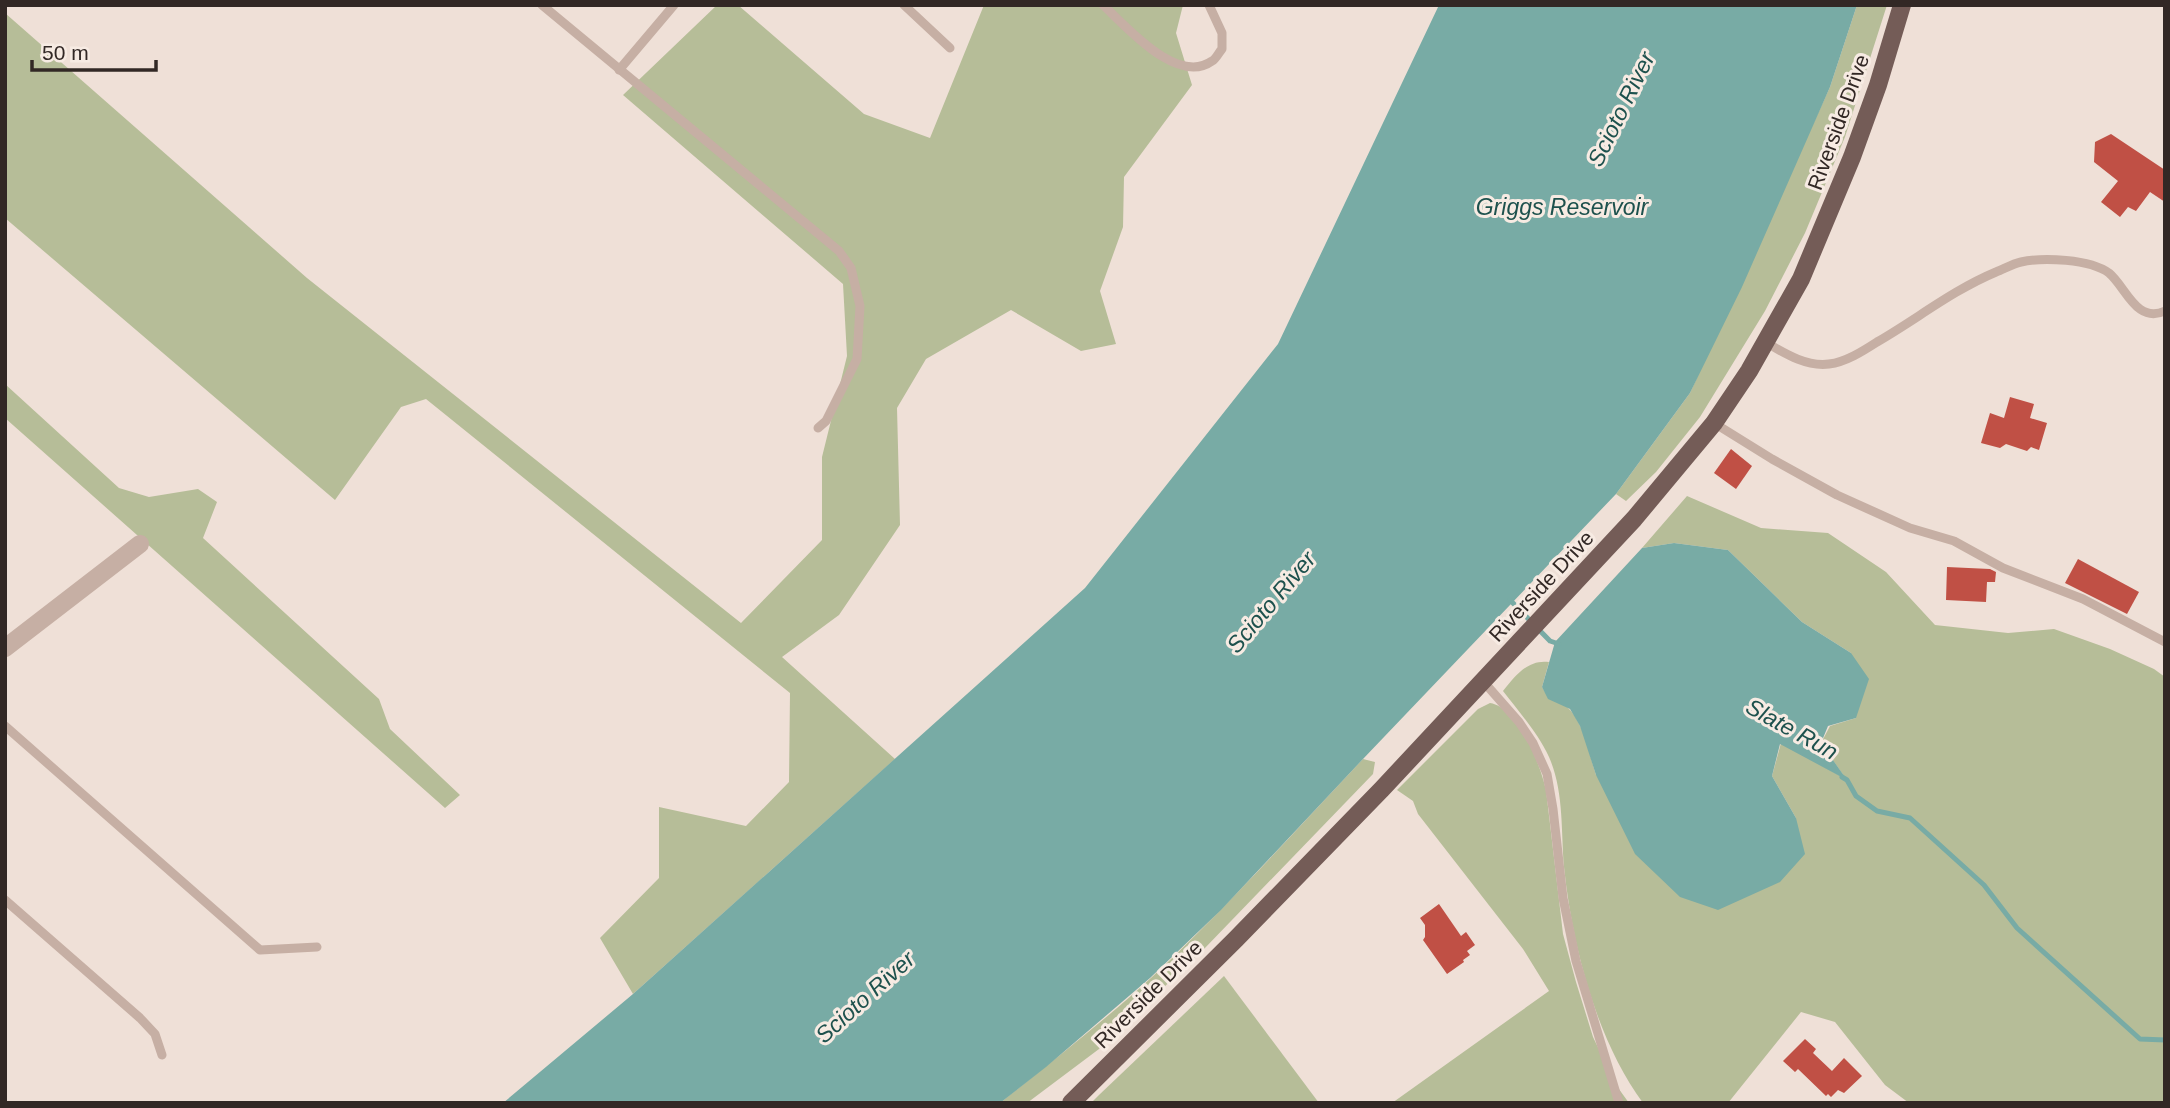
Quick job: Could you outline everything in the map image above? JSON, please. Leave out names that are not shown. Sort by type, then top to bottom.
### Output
[{"type":"main road","name":"Riverside Drive","points":[[1071,1103],[1236,939],[1483,681],[1634,519],[1714,423],[1729,403],[1801,279],[1826,222],[1878,85],[1902,5]]},
{"type":"street","points":[[5,648],[140,544]]},
{"type":"lane","points":[[542,5],[839,251],[851,268],[860,306],[857,359],[826,421],[818,428]]},
{"type":"lane","points":[[619,70],[674,5]]},
{"type":"lane","points":[[904,5],[950,48]]},
{"type":"lane","points":[[1103,5],[1153,51],[1172,63],[1196,67],[1212,61],[1222,49],[1222,33],[1209,5]]},
{"type":"lane","points":[[1765,342],[1805,362],[1829,364],[1860,353],[1962,288],[2020,262],[2071,261],[2097,267],[2109,273],[2137,307],[2148,313],[2165,310]]},
{"type":"lane","points":[[1714,423],[1837,495],[1910,528],[1954,541],[2003,568],[2082,599],[2165,642]]},
{"type":"lane","points":[[1483,681],[1519,722],[1533,743],[1546,774],[1553,809],[1563,898],[1576,961],[1619,1103]]},
{"type":"lane","points":[[5,726],[260,950],[317,947]]},
{"type":"lane","points":[[5,900],[140,1018],[155,1034],[162,1055]]},
{"type":"green space","points":[[717,5],[738,5],[864,114],[930,138],[984,5],[1183,5],[1176,33],[1192,85],[1124,177],[1123,227],[1100,291],[1116,344],[1081,351],[1011,310],[926,359],[897,408],[900,525],[839,615],[782,657],[895,759],[633,994],[600,938],[659,878],[659,807],[746,826],[789,782],[790,693],[426,399],[401,407],[335,500],[5,218],[5,13],[307,278],[741,623],[822,540],[822,457],[847,356],[843,284],[623,95]]},
{"type":"green space","points":[[1857,5],[1887,5],[1845,137],[1805,233],[1765,311],[1700,417],[1656,472],[1626,501],[1616,494],[1690,393],[1830,87]]},
{"type":"green space","points":[[5,384],[119,488],[149,497],[198,489],[217,502],[203,538],[379,699],[390,729],[460,795],[445,808],[5,418]]},
{"type":"green space","points":[[1687,496],[1761,528],[1828,533],[1886,572],[1935,625],[2008,633],[2054,629],[2110,649],[2154,669],[2165,677],[2165,1103],[1909,1103],[1885,1085],[1835,1022],[1801,1012],[1728,1103],[1643,1103],[1626,1078],[1599,1021],[1580,959],[1568,897],[1560,797],[1554,770],[1539,740],[1503,691],[1517,674],[1528,666],[1549,662],[1542,687],[1550,698],[1567,707],[1576,718],[1596,775],[1796,818],[1772,776],[1781,743],[1846,779],[1821,743],[1830,726],[1856,718],[1851,653],[1802,622],[1728,550],[1674,543],[1642,548]]},
{"type":"green space","points":[[1490,703],[1500,707],[1519,726],[1539,766],[1546,790],[1563,934],[1593,1037],[1616,1085],[1629,1103],[1392,1103],[1549,991],[1523,949],[1418,814],[1413,801],[1397,790],[1478,709]]},
{"type":"green space","points":[[1363,759],[1375,762],[1373,774],[1204,949],[1099,1049],[1027,1103],[1000,1103],[1152,977],[1233,897]]},
{"type":"green space","points":[[1224,976],[1319,1103],[1091,1103],[1099,1095]]},
{"type":"water","name":"Griggs Reservoir","points":[[1439,5],[1857,5],[1830,87],[1742,287],[1690,393],[1616,494],[1221,910],[1150,978],[1000,1103],[503,1103],[633,994],[1085,588],[1278,344]]},
{"type":"water","points":[[1674,543],[1728,550],[1802,622],[1851,653],[1869,679],[1856,718],[1828,726],[1821,743],[1847,780],[1780,744],[1772,776],[1796,818],[1805,854],[1780,882],[1718,910],[1680,897],[1635,854],[1596,775],[1580,726],[1570,709],[1548,699],[1542,687],[1555,642],[1642,548]]},
{"type":"building","points":[[2111,134],[2165,170],[2165,202],[2150,192],[2136,211],[2128,207],[2120,217],[2101,202],[2118,181],[2094,162],[2095,142]]},
{"type":"building","points":[[2010,397],[2034,404],[2030,418],[2047,423],[2039,450],[2031,447],[2027,451],[2006,444],[2000,448],[1981,443],[1990,413],[2004,418]]},
{"type":"building","points":[[1731,449],[1752,466],[1736,489],[1714,473]]},
{"type":"building","points":[[2078,559],[2139,592],[2127,614],[2065,583]]},
{"type":"building","points":[[1947,567],[1990,569],[1996,572],[1995,582],[1987,582],[1986,602],[1946,600]]},
{"type":"building","points":[[1439,904],[1461,936],[1466,932],[1475,945],[1467,951],[1470,955],[1464,962],[1447,974],[1423,940],[1425,925],[1420,918]]},
{"type":"building","points":[[1805,1039],[1816,1049],[1813,1053],[1832,1071],[1844,1058],[1862,1076],[1844,1093],[1838,1090],[1831,1097],[1828,1094],[1826,1096],[1798,1069],[1795,1072],[1783,1061]]},
{"type":"waterway","name":"Slate Run","points":[[1510,600],[1550,641],[1559,644]]},
{"type":"waterway","name":"Slate Run","points":[[1842,777],[1847,780],[1856,796],[1877,811],[1910,818],[1984,885],[2017,928],[2140,1039],[2165,1040]]},
{"type":"water label","name":"Scioto River","points":[[1621,109]]},
{"type":"water label","name":"Scioto River","points":[[1271,602]]},
{"type":"water label","name":"Scioto River","points":[[865,997]]}]
